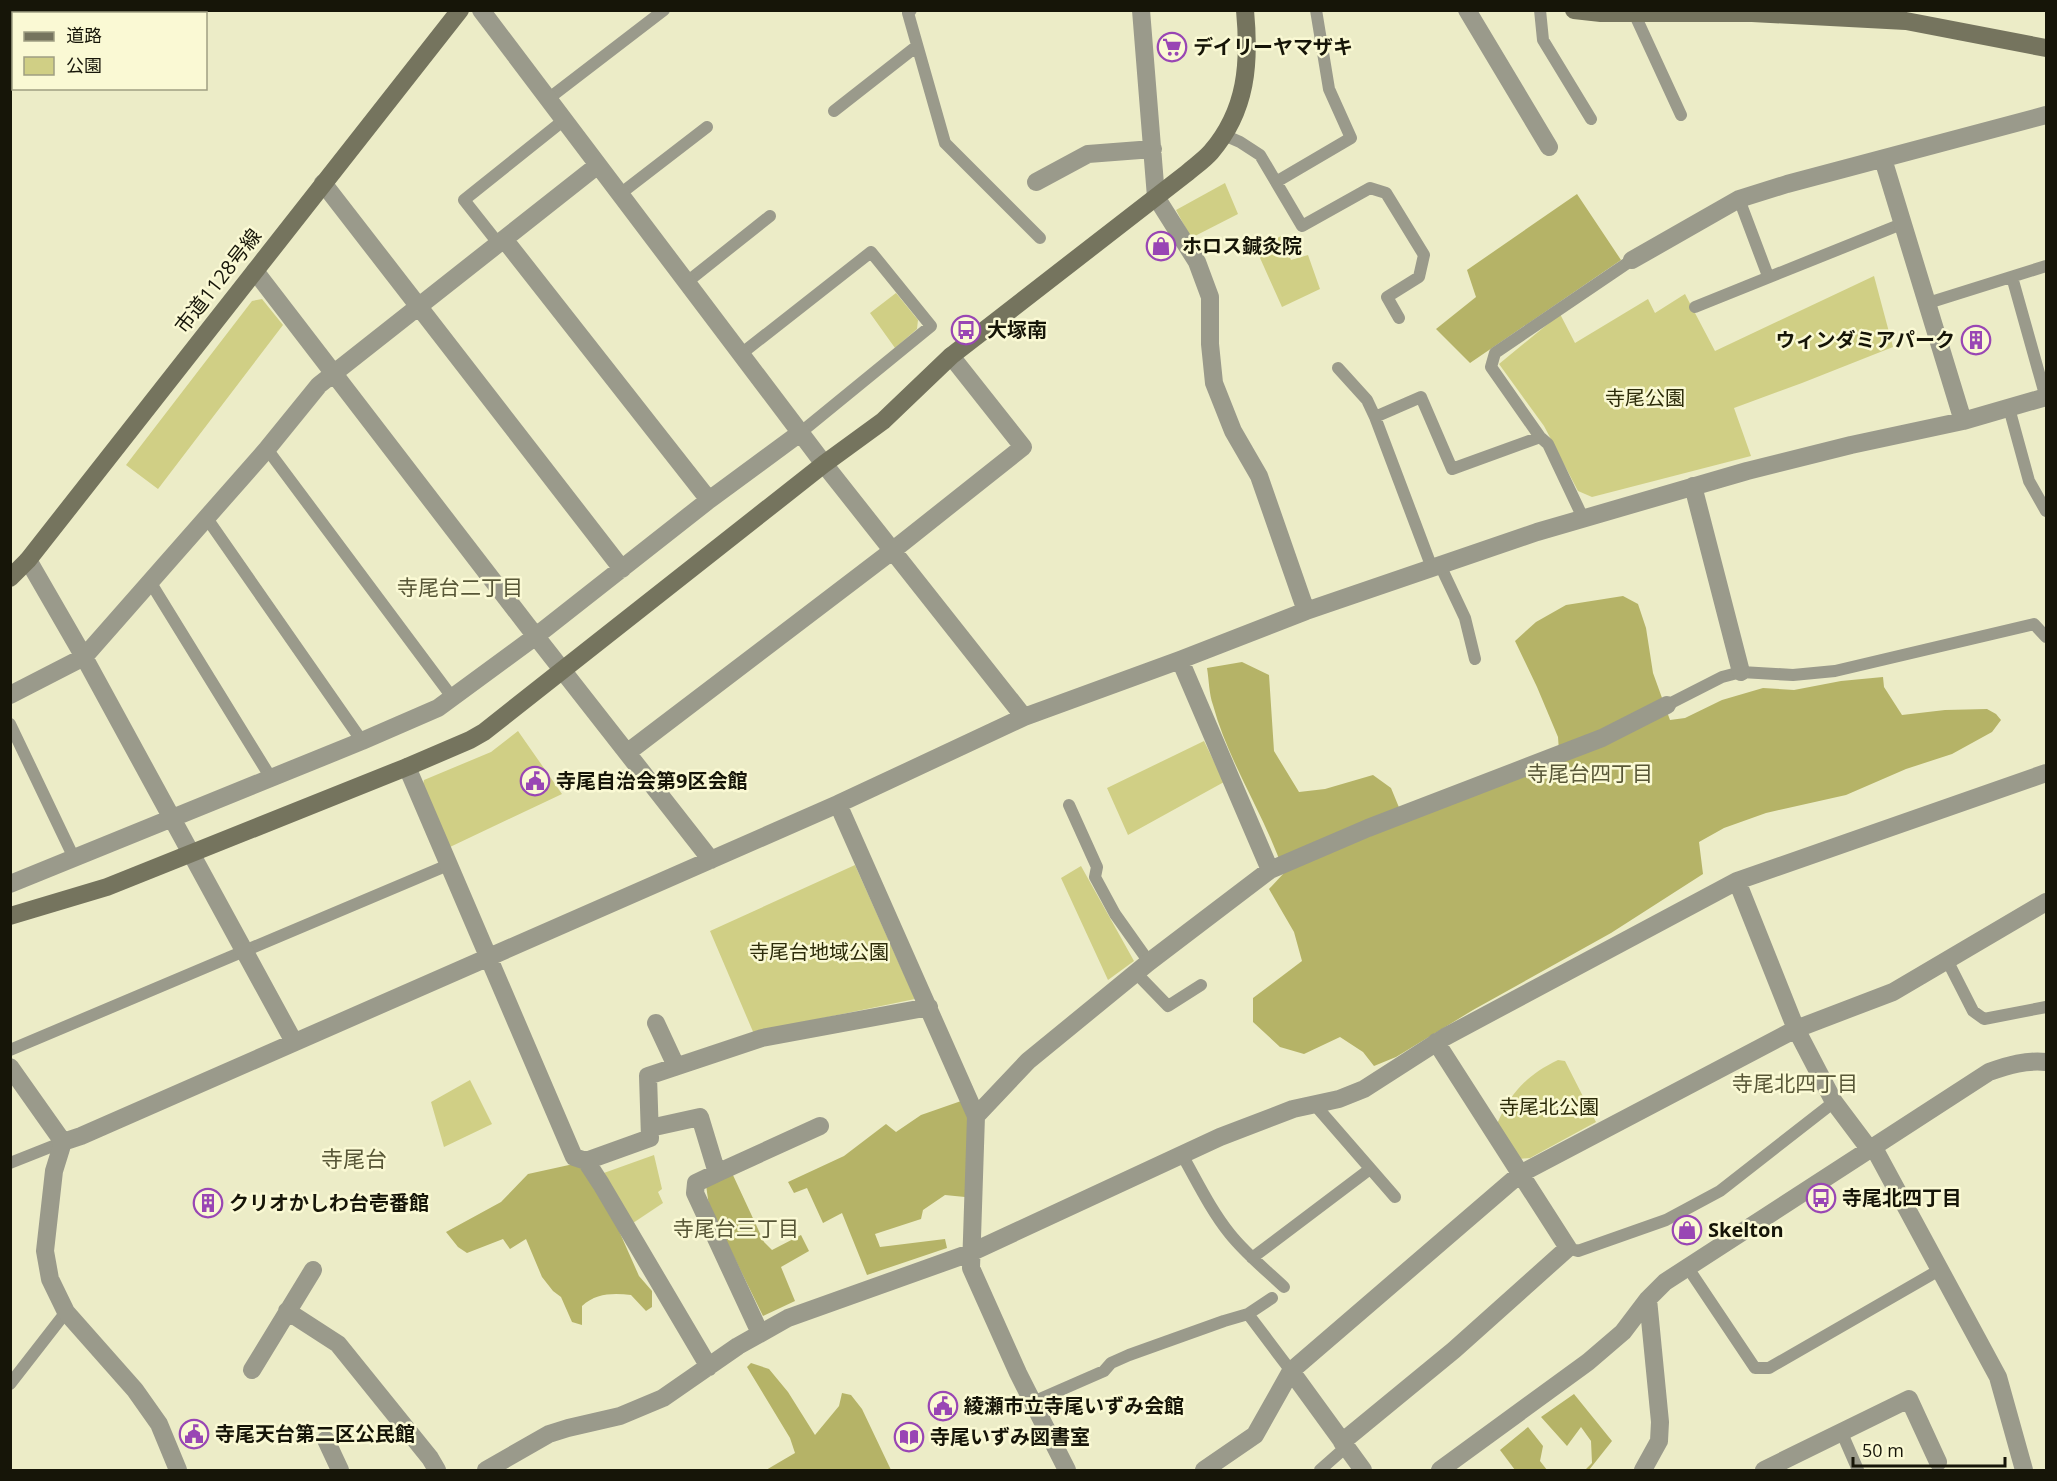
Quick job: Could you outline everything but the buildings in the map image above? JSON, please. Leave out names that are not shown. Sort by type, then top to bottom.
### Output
[{"type":"street","name":"市道1128号線","points":[[10,578],[28,560],[460,10]]},
{"type":"street","points":[[481,10],[800,433],[1024,717]]},
{"type":"street","points":[[1140,10],[1156,196],[1197,262],[1210,297],[1210,344],[1215,383],[1233,431],[1259,476],[1306,611]]},
{"type":"street","points":[[10,916],[107,887],[407,767],[484,732],[824,464],[883,421],[951,356],[1210,153],[1224,135],[1239,106],[1246,75],[1248,44],[1245,10]]},
{"type":"street","points":[[1467,10],[1549,147]]},
{"type":"street","points":[[1574,10],[1601,13],[1805,13],[1906,16],[2046,48]]},
{"type":"street","points":[[1632,260],[1739,199],[1787,184],[2046,115]]},
{"type":"street","points":[[1036,182],[1088,154],[1153,149]]},
{"type":"street","points":[[1883,159],[1963,421]]},
{"type":"street","points":[[10,695],[84,657],[149,580],[267,449],[319,385],[598,165]]},
{"type":"street","points":[[323,183],[622,569]]},
{"type":"street","points":[[501,241],[709,500]]},
{"type":"street","points":[[255,271],[711,860]]},
{"type":"street","points":[[628,752],[892,551],[1023,447],[951,356]]},
{"type":"street","points":[[63,1142],[838,804],[1024,717],[1306,611],[1537,532],[1693,486],[1851,445],[1963,421],[2046,398]]},
{"type":"street","points":[[10,884],[438,708],[536,636],[709,500],[800,433]]},
{"type":"street","points":[[1693,486],[1741,672]]},
{"type":"street","points":[[28,560],[84,657],[294,1042]]},
{"type":"street","points":[[1180,660],[1270,870]]},
{"type":"street","points":[[976,1116],[1028,1061],[1270,870],[1368,828],[1602,738],[1667,705]]},
{"type":"street","points":[[407,767],[574,1157],[586,1161],[650,1138],[648,1076],[762,1038],[929,1008]]},
{"type":"street","points":[[486,1470],[549,1434],[620,1416],[663,1398],[760,1333],[788,1318],[970,1253],[1181,1153],[1282,1113],[1339,1099],[1364,1089],[1436,1042],[1737,880],[2046,772]]},
{"type":"street","points":[[838,804],[976,1116],[971,1268],[1018,1373],[1067,1470]]},
{"type":"street","points":[[1737,880],[1796,1029],[1834,1102],[1872,1149],[1941,1269],[1998,1377],[2024,1470]]},
{"type":"street","points":[[1204,1470],[1255,1435],[1291,1371],[1520,1174],[1796,1029],[1893,992],[2046,902]]},
{"type":"street","points":[[656,1023],[676,1065]]},
{"type":"street","points":[[1344,1444],[1568,1248],[1436,1042]]},
{"type":"street","points":[[1440,1470],[1588,1362],[1623,1332],[1648,1299],[1665,1282],[1989,1072],[2012,1063],[2046,1062]]},
{"type":"street","points":[[10,1067],[63,1142]]},
{"type":"street","points":[[650,1128],[700,1117],[717,1173]]},
{"type":"street","points":[[760,1333],[695,1193],[696,1183],[820,1126]]},
{"type":"street","points":[[63,1142],[54,1171],[45,1251],[50,1280],[66,1312],[135,1390],[159,1424],[178,1470]]},
{"type":"street","points":[[586,1161],[710,1367]]},
{"type":"street","points":[[252,1370],[313,1270]]},
{"type":"street","points":[[1643,1470],[1659,1441],[1660,1422],[1648,1299]]},
{"type":"street","points":[[287,1311],[338,1344],[430,1458],[437,1470]]},
{"type":"street","points":[[1291,1371],[1362,1470]]},
{"type":"street","points":[[1764,1470],[1909,1399],[1938,1462]]},
{"type":"street","points":[[326,1440],[340,1470]]},
{"type":"lane","points":[[548,99],[664,10]]},
{"type":"lane","points":[[911,10],[908,13],[945,143],[1040,238]]},
{"type":"lane","points":[[1276,182],[1351,138],[1329,89],[1316,10]]},
{"type":"lane","points":[[1540,10],[1543,40],[1591,119]]},
{"type":"lane","points":[[1634,13],[1681,115]]},
{"type":"lane","points":[[834,111],[917,46]]},
{"type":"lane","points":[[501,241],[464,200],[564,120]]},
{"type":"lane","points":[[620,194],[707,127]]},
{"type":"lane","points":[[1224,135],[1260,155],[1302,226],[1370,188],[1386,193],[1424,255],[1419,277],[1387,297],[1399,318]]},
{"type":"lane","points":[[1739,199],[1768,276]]},
{"type":"lane","points":[[687,282],[770,216]]},
{"type":"lane","points":[[1695,307],[1904,223]]},
{"type":"lane","points":[[741,354],[871,252],[931,326],[800,433]]},
{"type":"lane","points":[[1584,520],[1548,444],[1540,437],[1491,367],[1495,353],[1632,260]]},
{"type":"lane","points":[[1928,303],[2046,266]]},
{"type":"lane","points":[[2012,277],[2046,398]]},
{"type":"lane","points":[[1338,368],[1367,400],[1436,567],[1465,618],[1475,659]]},
{"type":"lane","points":[[1375,417],[1421,397],[1452,469],[1540,437]]},
{"type":"lane","points":[[2009,408],[2029,481],[2046,511]]},
{"type":"lane","points":[[267,449],[452,697]]},
{"type":"lane","points":[[206,517],[362,741]]},
{"type":"lane","points":[[149,580],[271,778]]},
{"type":"lane","points":[[1667,705],[1722,677],[1741,672],[1793,675],[1835,670],[2034,624],[2046,637]]},
{"type":"lane","points":[[10,724],[75,858]]},
{"type":"lane","points":[[1069,806],[1097,867],[1095,877],[1143,968],[1168,1006],[1200,985]]},
{"type":"lane","points":[[10,1050],[448,865]]},
{"type":"lane","points":[[1947,960],[1973,1011],[1984,1019],[2046,1007]]},
{"type":"lane","points":[[1568,1248],[1578,1251],[1666,1220],[1720,1191],[1834,1102]]},
{"type":"lane","points":[[1315,1105],[1395,1197]]},
{"type":"lane","points":[[10,1163],[63,1142]]},
{"type":"lane","points":[[1181,1153],[1214,1212],[1230,1235],[1284,1287]]},
{"type":"lane","points":[[1252,1258],[1370,1169]]},
{"type":"lane","points":[[1688,1268],[1755,1368],[1769,1368],[1941,1269]]},
{"type":"lane","points":[[1033,1402],[1104,1371],[1111,1363],[1129,1355],[1248,1314],[1272,1298]]},
{"type":"lane","points":[[10,1384],[66,1312]]},
{"type":"lane","points":[[1248,1314],[1291,1371]]},
{"type":"lane","points":[[1841,1431],[1858,1470]]},
{"type":"lane","points":[[1320,1470],[1344,1444]]},
{"type":"green space","points":[[1225,183],[1238,214],[1191,238],[1176,210]]},
{"type":"green space","points":[[1281,236],[1291,260],[1308,255],[1320,289],[1282,307],[1256,249]]},
{"type":"green space","name":"寺尾公園","points":[[1874,276],[1893,347],[1734,408],[1751,456],[1592,497],[1578,491],[1544,426],[1499,364],[1560,314],[1575,343],[1648,299],[1655,313],[1685,294],[1715,351]]},
{"type":"green space","points":[[896,293],[918,320],[917,329],[895,348],[870,313]]},
{"type":"green space","points":[[262,299],[283,325],[158,489],[126,465],[252,301]]},
{"type":"green space","points":[[518,731],[562,794],[450,847],[422,789],[424,780],[491,752]]},
{"type":"green space","points":[[1204,741],[1224,782],[1128,835],[1107,788]]},
{"type":"green space","name":"寺尾台地域公園","points":[[855,865],[915,999],[754,1034],[710,931]]},
{"type":"green space","points":[[1081,866],[1134,961],[1108,980],[1061,878]]},
{"type":"green space","name":"寺尾北公園","points":[[1558,1060],[1565,1061],[1596,1122],[1530,1158],[1519,1159],[1497,1124],[1508,1103],[1521,1086],[1537,1072]]},
{"type":"green space","points":[[470,1080],[492,1124],[444,1147],[431,1102]]},
{"type":"green space","points":[[654,1155],[662,1189],[658,1192],[663,1203],[630,1225],[601,1174]]},
{"type":"shaded area","points":[[1577,194],[1621,260],[1470,363],[1436,329],[1476,297],[1467,270]]},
{"type":"shaded area","points":[[1623,596],[1638,604],[1646,628],[1653,673],[1670,720],[1685,718],[1722,700],[1763,688],[1794,690],[1841,681],[1883,677],[1884,687],[1902,715],[1945,710],[1987,709],[2001,720],[1992,732],[1952,754],[1906,769],[1846,795],[1766,813],[1724,828],[1699,842],[1703,874],[1611,933],[1473,1010],[1396,1057],[1374,1066],[1363,1052],[1340,1037],[1304,1054],[1280,1047],[1253,1022],[1253,998],[1302,961],[1294,932],[1269,889],[1284,873],[1220,727],[1211,696],[1207,668],[1242,662],[1269,675],[1274,751],[1299,792],[1325,789],[1373,775],[1391,788],[1405,822],[1494,787],[1560,765],[1558,737],[1515,641],[1536,622],[1566,605]]},
{"type":"shaded area","points":[[964,1100],[969,1118],[965,1197],[945,1195],[923,1210],[921,1219],[875,1234],[880,1247],[945,1239],[947,1248],[867,1275],[842,1213],[823,1223],[807,1188],[794,1193],[788,1182],[844,1156],[886,1124],[896,1132],[921,1115]]},
{"type":"shaded area","points":[[578,1163],[604,1197],[639,1276],[652,1291],[652,1307],[646,1311],[631,1295],[605,1295],[582,1306],[582,1325],[572,1322],[561,1297],[542,1277],[526,1239],[510,1249],[503,1239],[467,1253],[458,1247],[446,1232],[501,1202],[528,1174]]},
{"type":"shaded area","points":[[732,1173],[764,1242],[772,1250],[801,1235],[809,1251],[781,1267],[795,1301],[763,1316],[709,1206],[706,1185]]},
{"type":"shaded area","points":[[751,1363],[769,1369],[788,1392],[815,1435],[839,1406],[842,1393],[851,1395],[862,1409],[891,1470],[766,1470],[795,1453],[790,1438],[747,1367]]},
{"type":"shaded area","points":[[1574,1394],[1612,1441],[1589,1470],[1585,1470],[1592,1463],[1591,1441],[1581,1427],[1567,1446],[1541,1417]]},
{"type":"shaded area","points":[[1528,1427],[1543,1446],[1540,1461],[1547,1470],[1515,1470],[1500,1450]]},
{"type":"place","name":"デイリーヤマザキ","points":[[1172,47]]},
{"type":"place","name":"ホロス鍼灸院","points":[[1161,246]]},
{"type":"place","name":"大塚南","points":[[966,330]]},
{"type":"place","name":"ウィンダミアパーク","points":[[1976,340]]},
{"type":"place","name":"寺尾自治会第9区会館","points":[[535,781]]},
{"type":"place","name":"寺尾北四丁目","points":[[1821,1198]]},
{"type":"place","name":"クリオかしわ台壱番館","points":[[208,1203]]},
{"type":"place","name":"Skelton","points":[[1687,1230]]},
{"type":"place","name":"綾瀬市立寺尾いずみ会館","points":[[943,1406]]},
{"type":"place","name":"寺尾天台第二区公民館","points":[[194,1434]]},
{"type":"place","name":"寺尾いずみ図書室","points":[[909,1437]]},
{"type":"district","name":"寺尾台二丁目","points":[[460,588]]},
{"type":"district","name":"寺尾台四丁目","points":[[1590,774]]},
{"type":"district","name":"寺尾北四丁目","points":[[1795,1084]]},
{"type":"district","name":"寺尾台","points":[[354,1159]]},
{"type":"district","name":"寺尾台三丁目","points":[[736,1229]]}]
